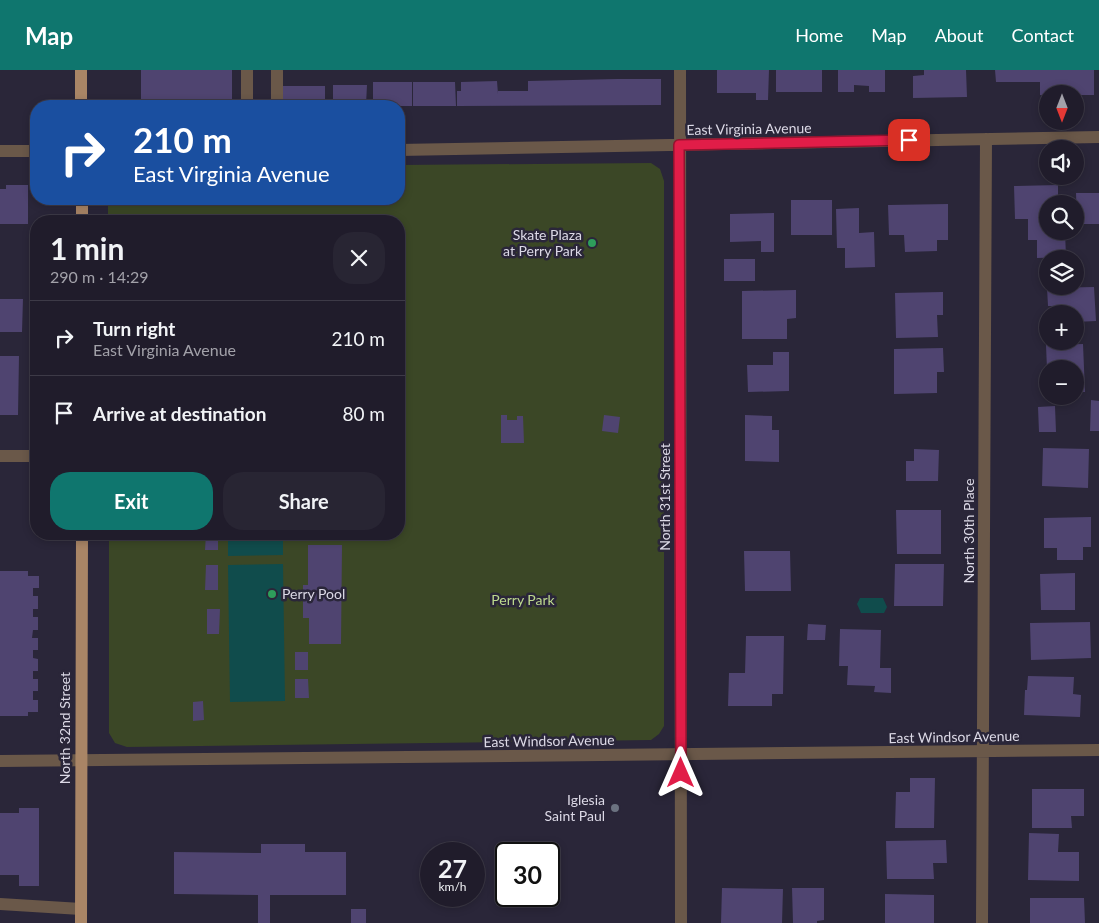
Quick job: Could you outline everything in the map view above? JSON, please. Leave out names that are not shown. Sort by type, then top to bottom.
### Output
[{"type":"main road","points":[[81,70],[82,100]]},
{"type":"main road","name":"North 32nd Street","points":[[81,923],[82,540]]},
{"type":"street","points":[[247,70],[247,100]]},
{"type":"street","name":"North 31st Street","points":[[680,70],[681,923]]},
{"type":"street","points":[[277,71],[277,100]]},
{"type":"street","name":"East Virginia Avenue","points":[[405,150],[1099,137]]},
{"type":"street","name":"North 30th Place","points":[[982,923],[986,139]]},
{"type":"street","points":[[0,151],[30,151]]},
{"type":"street","points":[[0,456],[30,456]]},
{"type":"street","name":"East Windsor Avenue","points":[[0,762],[1099,750]]},
{"type":"street","points":[[0,904],[81,909]]},
{"type":"green space","name":"Perry Park","points":[[651,163],[660,169],[664,181],[664,726],[659,734],[651,740],[127,747],[115,743],[109,733],[109,540],[405,540],[405,215],[108,215],[108,205],[405,205],[405,165]]},
{"type":"shaded area","points":[[228,540],[283,540],[283,555],[228,556]]},
{"type":"shaded area","points":[[283,564],[285,701],[230,702],[228,565]]},
{"type":"shaded area","points":[[860,598],[883,598],[887,607],[884,613],[861,613],[857,604]]},
{"type":"building","points":[[141,70],[232,70],[232,100],[141,100]]},
{"type":"building","points":[[717,70],[769,70],[768,100],[756,100],[756,93],[717,93]]},
{"type":"building","points":[[776,70],[822,70],[822,92],[776,92]]},
{"type":"building","points":[[838,70],[885,70],[885,92],[869,92],[869,86],[854,85],[854,92],[838,92]]},
{"type":"building","points":[[924,70],[966,70],[967,97],[913,98],[913,76],[924,75]]},
{"type":"building","points":[[995,70],[1094,70],[1094,95],[1084,95],[1084,85],[996,82]]},
{"type":"building","points":[[661,79],[661,105],[457,106],[457,91],[461,91],[461,82],[497,81],[498,94],[498,91],[528,91],[528,81]]},
{"type":"building","points":[[373,82],[412,82],[412,106],[405,106],[405,100],[373,100]]},
{"type":"building","points":[[413,82],[455,82],[456,106],[413,106]]},
{"type":"building","points":[[333,85],[367,85],[366,100],[333,100]]},
{"type":"building","points":[[282,86],[325,86],[325,100],[282,100]]},
{"type":"building","points":[[6,185],[28,185],[28,224],[0,224],[0,189],[6,189]]},
{"type":"building","points":[[1058,185],[1058,195],[1039,195],[1039,240],[1065,240],[1066,250],[1039,250],[1039,258],[1037,258],[1037,240],[1028,240],[1028,219],[1015,219],[1014,186]]},
{"type":"building","points":[[1076,193],[1099,193],[1099,224],[1084,224],[1084,195],[1076,195]]},
{"type":"building","points":[[791,200],[832,200],[832,235],[791,235]]},
{"type":"building","points":[[948,204],[948,240],[937,240],[937,251],[905,252],[904,235],[889,235],[888,205]]},
{"type":"building","points":[[859,208],[859,233],[874,232],[875,267],[845,268],[845,248],[837,248],[836,209]]},
{"type":"building","points":[[774,213],[774,252],[761,252],[761,241],[730,242],[730,214]]},
{"type":"building","points":[[724,259],[755,259],[755,281],[724,281]]},
{"type":"building","points":[[1084,287],[1094,287],[1096,321],[1084,322],[1084,305],[1048,305],[1047,295],[1084,295]]},
{"type":"building","points":[[796,290],[796,318],[787,319],[787,339],[742,339],[742,291]]},
{"type":"building","points":[[943,292],[943,315],[937,315],[938,337],[896,338],[895,293]]},
{"type":"building","points":[[0,299],[23,299],[22,332],[0,332]]},
{"type":"building","points":[[943,348],[944,372],[937,372],[937,393],[894,394],[894,349]]},
{"type":"building","points":[[1046,350],[1083,350],[1084,360],[1047,360]]},
{"type":"building","points":[[773,352],[789,352],[789,391],[748,392],[747,365],[773,365]]},
{"type":"building","points":[[0,356],[19,356],[18,415],[0,415]]},
{"type":"building","points":[[1091,400],[1099,401],[1099,431],[1090,431]]},
{"type":"building","points":[[1055,406],[1056,432],[1039,432],[1038,407]]},
{"type":"building","points":[[501,415],[507,415],[507,420],[517,420],[517,416],[523,416],[524,443],[501,443]]},
{"type":"building","points":[[604,415],[620,417],[618,433],[602,431]]},
{"type":"building","points":[[745,415],[772,416],[772,430],[779,430],[779,462],[745,461]]},
{"type":"building","points":[[1043,448],[1089,449],[1088,488],[1042,486]]},
{"type":"building","points":[[914,449],[939,450],[938,481],[906,481],[906,461],[914,461]]},
{"type":"building","points":[[896,510],[941,510],[941,554],[897,554]]},
{"type":"building","points":[[1091,517],[1091,547],[1083,547],[1083,560],[1057,560],[1057,548],[1044,548],[1044,518]]},
{"type":"building","points":[[206,540],[218,540],[218,550],[205,550]]},
{"type":"building","points":[[308,545],[342,545],[341,644],[309,644],[309,618],[303,618],[303,585],[308,585]]},
{"type":"building","points":[[744,551],[790,551],[791,591],[745,591]]},
{"type":"building","points":[[895,564],[944,564],[943,606],[894,606]]},
{"type":"building","points":[[206,565],[218,565],[218,590],[205,590]]},
{"type":"building","points":[[0,571],[28,571],[28,576],[39,576],[39,588],[33,588],[33,596],[38,596],[38,609],[33,609],[33,617],[38,617],[38,630],[33,630],[32,638],[38,638],[38,650],[33,650],[33,658],[38,659],[38,671],[33,671],[33,679],[38,679],[38,691],[33,691],[33,700],[38,700],[38,712],[28,712],[28,716],[0,716]]},
{"type":"building","points":[[1075,573],[1075,610],[1041,610],[1040,574]]},
{"type":"building","points":[[207,609],[220,609],[219,634],[207,634]]},
{"type":"building","points":[[1090,622],[1091,658],[1031,660],[1030,623]]},
{"type":"building","points":[[808,624],[826,625],[825,640],[807,640]]},
{"type":"building","points":[[840,629],[881,630],[880,668],[891,668],[891,693],[874,692],[875,686],[847,685],[848,666],[839,666]]},
{"type":"building","points":[[746,636],[784,636],[783,694],[772,694],[772,706],[728,706],[729,673],[745,673]]},
{"type":"building","points":[[295,652],[308,652],[308,670],[295,670]]},
{"type":"building","points":[[1028,676],[1074,677],[1073,694],[1081,695],[1080,717],[1024,715],[1025,690],[1027,690]]},
{"type":"building","points":[[295,679],[308,679],[309,698],[295,698]]},
{"type":"building","points":[[203,701],[204,720],[193,721],[193,702]]},
{"type":"building","points":[[910,778],[935,778],[934,828],[895,828],[896,792],[910,792]]},
{"type":"building","points":[[1032,789],[1084,789],[1084,816],[1071,816],[1072,828],[1032,828]]},
{"type":"building","points":[[19,808],[39,808],[39,886],[19,886],[19,875],[0,875],[0,813],[19,813]]},
{"type":"building","points":[[1029,833],[1059,834],[1058,852],[1079,852],[1079,881],[1028,880]]},
{"type":"building","points":[[946,840],[947,863],[933,863],[934,879],[887,879],[886,841]]},
{"type":"building","points":[[261,844],[305,844],[305,852],[346,852],[346,895],[270,895],[270,923],[258,923],[258,895],[174,894],[174,852],[261,853]]},
{"type":"building","points":[[722,888],[783,889],[782,923],[721,923]]},
{"type":"building","points":[[792,888],[824,888],[824,920],[817,921],[817,923],[793,923]]},
{"type":"building","points":[[885,894],[934,895],[934,923],[885,923]]},
{"type":"building","points":[[1030,898],[1084,898],[1085,923],[1030,923]]},
{"type":"building","points":[[351,909],[366,909],[366,923],[351,923]]},
{"type":"place","name":"Skate Plaza at Perry Park","points":[[592,243]]},
{"type":"place","name":"Perry Pool","points":[[272,594]]},
{"type":"place","name":"Iglesia Saint Paul","points":[[615,808]]},
{"type":"route","points":[[681,773],[679,145],[909,140]]}]
